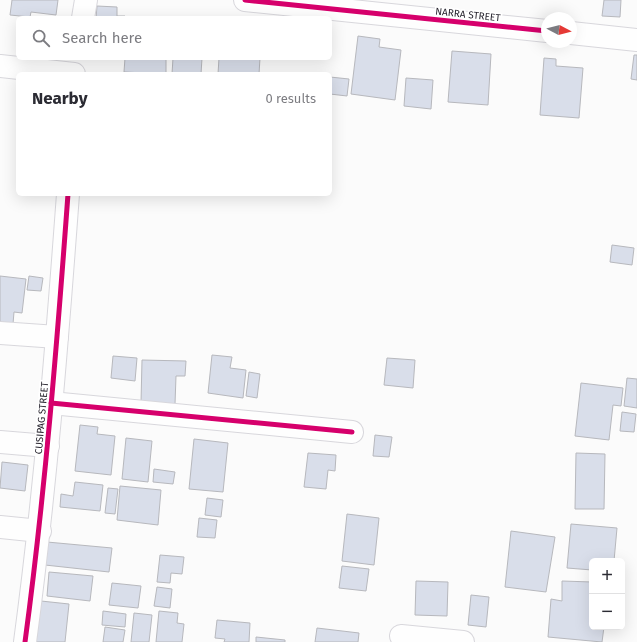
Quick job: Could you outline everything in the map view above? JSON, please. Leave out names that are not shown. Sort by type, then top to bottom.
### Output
[{"type":"street","name":"NARRA STREET","points":[[245,0],[341,5],[541,30]]},
{"type":"street","points":[[577,34],[637,40]]},
{"type":"street","points":[[75,72],[78,60]]},
{"type":"street","points":[[0,66],[56,72]]},
{"type":"street","name":"CUSIPAG STREET","points":[[25,642],[40,531],[52,403],[68,196]]},
{"type":"street","points":[[0,333],[57,337]]},
{"type":"street","points":[[52,403],[352,432]]},
{"type":"street","points":[[0,442],[48,446]]},
{"type":"street","points":[[0,527],[40,531]]},
{"type":"street","points":[[401,636],[463,642]]},
{"type":"building","points":[[12,0],[58,0],[56,15],[31,12],[30,16],[10,15]]},
{"type":"building","points":[[604,0],[621,0],[620,17],[602,16]]},
{"type":"building","points":[[97,6],[117,7],[117,16],[96,16]]},
{"type":"building","points":[[358,36],[380,39],[379,47],[401,50],[395,100],[351,94]]},
{"type":"building","points":[[452,51],[491,54],[488,105],[448,102]]},
{"type":"building","points":[[634,55],[637,55],[637,80],[631,79]]},
{"type":"building","points":[[544,58],[556,59],[556,66],[583,68],[579,118],[540,115]]},
{"type":"building","points":[[125,60],[166,60],[166,72],[124,72]]},
{"type":"building","points":[[173,60],[202,60],[201,72],[172,72]]},
{"type":"building","points":[[219,60],[260,60],[259,72],[218,72]]},
{"type":"building","points":[[332,77],[349,79],[347,96],[332,94]]},
{"type":"building","points":[[406,78],[433,80],[431,109],[404,106]]},
{"type":"building","points":[[612,245],[634,248],[632,265],[610,262]]},
{"type":"building","points":[[0,276],[26,279],[22,313],[14,312],[13,324],[0,323]]},
{"type":"building","points":[[29,276],[43,278],[41,291],[27,290]]},
{"type":"building","points":[[212,355],[232,357],[230,368],[246,370],[243,398],[208,393]]},
{"type":"building","points":[[113,356],[137,358],[135,381],[111,378]]},
{"type":"building","points":[[387,358],[415,360],[413,388],[384,385]]},
{"type":"building","points":[[142,360],[186,361],[185,376],[176,376],[175,404],[141,403]]},
{"type":"building","points":[[249,372],[260,374],[257,398],[246,396]]},
{"type":"building","points":[[627,378],[637,379],[637,408],[624,406]]},
{"type":"building","points":[[581,383],[623,388],[621,406],[613,405],[609,440],[575,436]]},
{"type":"building","points":[[622,412],[636,414],[634,432],[620,431]]},
{"type":"building","points":[[80,425],[98,427],[97,434],[115,436],[111,475],[75,471]]},
{"type":"building","points":[[375,435],[392,437],[389,457],[373,456]]},
{"type":"building","points":[[126,438],[152,441],[148,482],[122,479]]},
{"type":"building","points":[[194,439],[228,443],[223,492],[189,489]]},
{"type":"building","points":[[308,453],[336,455],[335,471],[328,470],[326,489],[304,487]]},
{"type":"building","points":[[576,453],[605,454],[604,509],[575,509]]},
{"type":"building","points":[[2,462],[28,465],[25,491],[0,488]]},
{"type":"building","points":[[154,469],[175,472],[173,484],[153,482]]},
{"type":"building","points":[[75,482],[103,485],[100,511],[60,507],[61,494],[73,496]]},
{"type":"building","points":[[120,486],[161,490],[158,525],[117,520]]},
{"type":"building","points":[[108,488],[118,489],[115,514],[105,513]]},
{"type":"building","points":[[207,498],[223,500],[221,517],[205,515]]},
{"type":"building","points":[[347,514],[379,518],[374,565],[342,561]]},
{"type":"building","points":[[199,518],[217,520],[215,538],[197,537]]},
{"type":"building","points":[[571,524],[617,528],[614,558],[589,558],[589,570],[567,568]]},
{"type":"building","points":[[511,531],[555,537],[546,592],[505,587]]},
{"type":"building","points":[[47,542],[112,548],[109,572],[45,565]]},
{"type":"building","points":[[160,555],[184,557],[182,574],[171,573],[170,583],[157,582]]},
{"type":"building","points":[[342,566],[369,569],[366,591],[339,588]]},
{"type":"building","points":[[49,572],[93,576],[90,601],[47,596]]},
{"type":"building","points":[[416,581],[448,582],[447,616],[415,615]]},
{"type":"building","points":[[562,581],[589,582],[589,630],[604,630],[602,642],[548,637],[551,599],[562,601]]},
{"type":"building","points":[[112,583],[141,586],[138,608],[109,605]]},
{"type":"building","points":[[157,587],[172,589],[170,608],[154,606]]},
{"type":"building","points":[[471,595],[489,597],[486,627],[468,625]]},
{"type":"building","points":[[41,601],[69,604],[65,642],[36,642]]},
{"type":"building","points":[[103,611],[126,614],[125,627],[102,625]]},
{"type":"building","points":[[159,611],[178,613],[177,623],[184,624],[182,642],[156,642]]},
{"type":"building","points":[[134,613],[152,615],[149,642],[131,642]]},
{"type":"building","points":[[217,620],[250,623],[249,642],[224,642],[225,639],[215,638]]},
{"type":"building","points":[[105,627],[125,630],[123,642],[103,642]]},
{"type":"building","points":[[317,628],[359,633],[358,642],[315,642]]},
{"type":"building","points":[[256,637],[285,640],[285,642],[256,642]]},
{"type":"cycle path","points":[[245,0],[541,30]]},
{"type":"cycle path","points":[[25,642],[39,530],[50,418],[68,196]]},
{"type":"cycle path","points":[[51,403],[352,432]]}]
